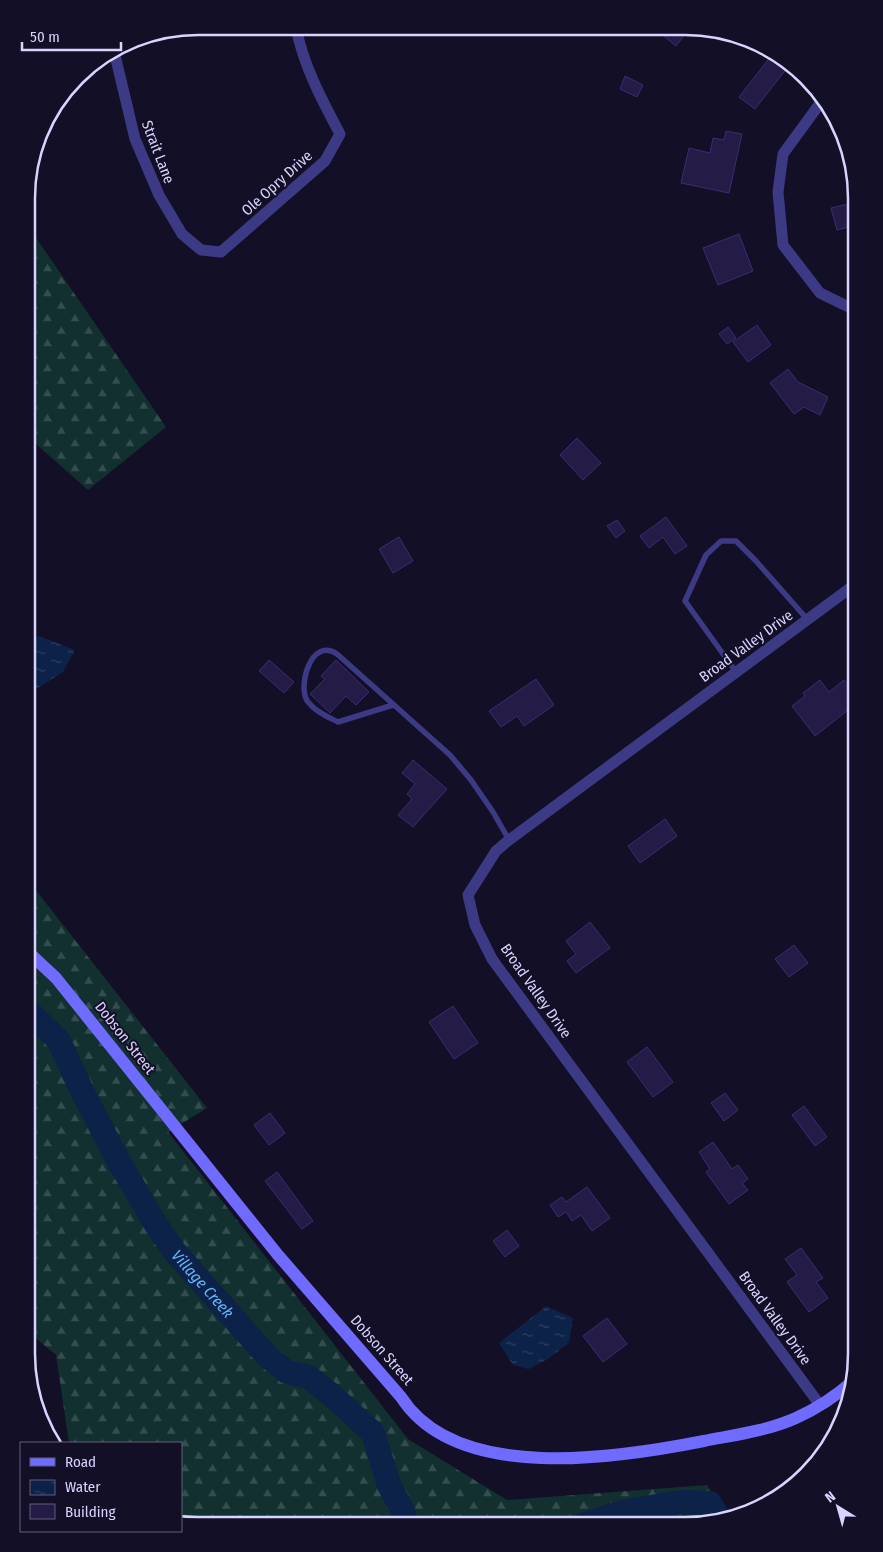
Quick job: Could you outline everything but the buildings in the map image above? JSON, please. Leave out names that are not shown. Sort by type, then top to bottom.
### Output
[{"type":"street","name":"Ole Opry Drive","points":[[201,250],[222,252],[325,161],[340,134],[323,103],[299,44],[297,35]]},
{"type":"street","name":"Strait Lane","points":[[116,57],[135,139],[159,195],[182,234],[201,250]]},
{"type":"street","points":[[819,105],[783,154],[778,192],[783,245],[820,293],[848,307]]},
{"type":"street","name":"Broad Valley Drive","points":[[820,1405],[492,959],[475,925],[468,895],[496,851],[509,840],[848,589]]},
{"type":"street","name":"Dobson Street","points":[[35,958],[56,978],[79,1004],[278,1255],[401,1397],[410,1410],[438,1432],[470,1447],[488,1452],[526,1457],[562,1458],[616,1455],[760,1430],[795,1418],[820,1405],[844,1388]]},
{"type":"lane","points":[[736,672],[685,601],[706,555],[721,541],[736,540],[807,619]]},
{"type":"lane","points":[[393,705],[338,722],[323,715],[307,702],[304,690],[306,673],[313,658],[321,650],[330,650],[393,705],[450,755],[471,780],[509,840]]},
{"type":"green space","points":[[35,236],[166,427],[88,490],[35,443]]},
{"type":"green space","points":[[35,889],[207,1108],[168,1132],[408,1439],[507,1500],[707,1485],[726,1512],[696,1517],[182,1516],[182,1442],[69,1442],[56,1355],[35,1338]]},
{"type":"water","points":[[39,636],[75,650],[63,672],[35,688],[35,638]]},
{"type":"water","points":[[546,1306],[573,1318],[569,1343],[548,1359],[529,1369],[513,1365],[499,1343]]},
{"type":"waterway","name":"Village Creek","points":[[35,1018],[59,1041],[81,1089],[119,1162],[158,1228],[175,1252],[267,1356],[287,1372],[309,1377],[373,1433],[389,1485],[405,1517]]},
{"type":"waterway","name":"Village Creek","points":[[607,1517],[622,1512],[681,1502],[710,1503],[717,1514]]}]
